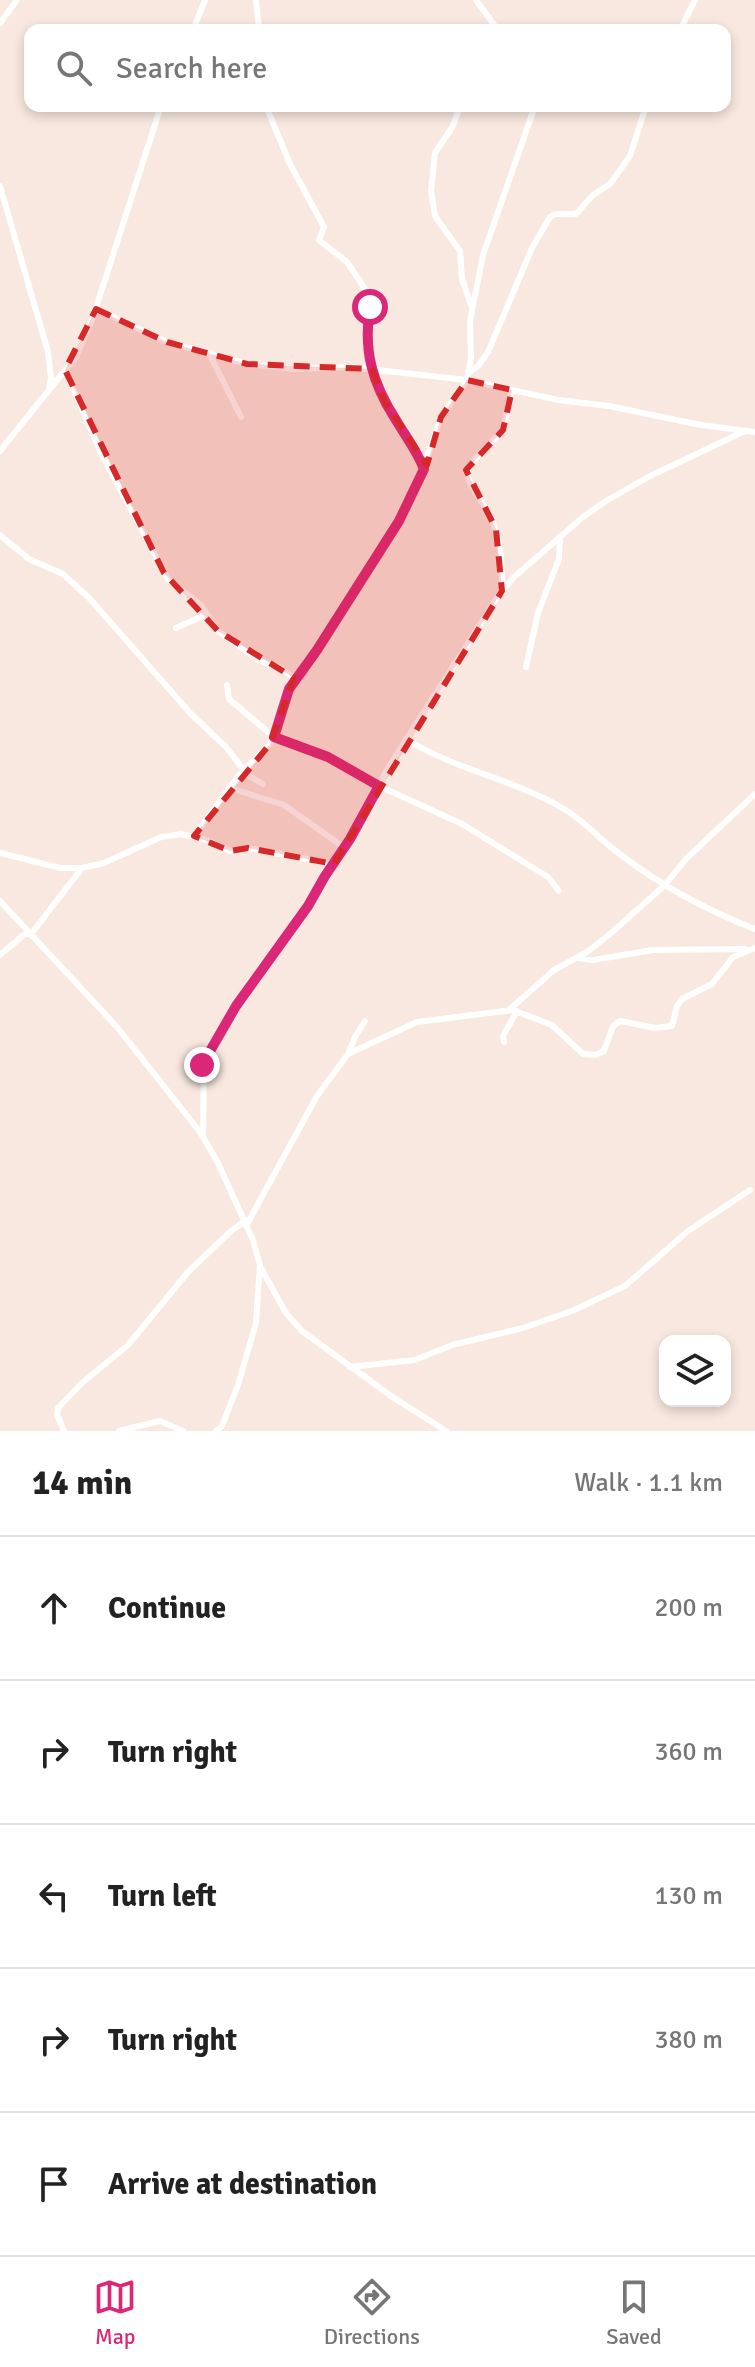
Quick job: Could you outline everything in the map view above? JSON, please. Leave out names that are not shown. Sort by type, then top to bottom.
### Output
[{"type":"street","points":[[0,23],[17,0]]},
{"type":"street","points":[[195,24],[205,0]]},
{"type":"street","points":[[256,0],[258,24]]},
{"type":"street","points":[[476,0],[489,24]]},
{"type":"street","points":[[683,24],[695,0]]},
{"type":"street","points":[[0,451],[80,349],[96,309],[159,112]]},
{"type":"street","points":[[268,112],[290,164],[324,227],[319,240],[347,262],[367,292],[370,307],[366,344],[372,369],[385,402],[413,444],[424,469]]},
{"type":"street","points":[[458,112],[453,126],[435,153],[431,191],[435,216],[460,251],[462,279],[472,308]]},
{"type":"street","points":[[468,376],[472,308],[486,246],[533,112]]},
{"type":"street","points":[[194,836],[243,771],[267,749],[274,737],[285,697],[295,679],[317,650],[399,521],[424,469],[441,417],[488,352],[532,248],[550,217],[555,214],[576,214],[590,197],[610,184],[633,148],[644,112]]},
{"type":"street","points":[[0,186],[48,352],[49,390]]},
{"type":"street","points":[[96,309],[158,338],[210,355],[266,367],[372,369],[405,375],[468,376],[567,402],[609,406],[755,432]]},
{"type":"street","points":[[210,355],[241,417]]},
{"type":"street","points":[[65,370],[102,455],[147,535],[164,573],[201,605],[218,631],[260,661],[281,668],[295,679]]},
{"type":"street","points":[[502,591],[496,529],[471,487],[467,471],[503,430],[512,390]]},
{"type":"street","points":[[203,1137],[204,1061],[236,1006],[304,912],[345,848],[406,739],[502,591],[583,517],[623,490],[745,431]]},
{"type":"street","points":[[0,535],[29,559],[63,574],[90,599],[200,724],[226,747],[243,771],[263,784]]},
{"type":"street","points":[[526,667],[538,613],[559,559],[560,538]]},
{"type":"street","points":[[176,628],[207,614]]},
{"type":"street","points":[[227,685],[229,699],[274,737],[328,757],[379,786],[462,824],[547,876],[559,891]]},
{"type":"street","points":[[406,739],[458,766],[516,787],[566,810],[619,854],[665,885],[710,911],[755,929]]},
{"type":"street","points":[[230,788],[284,805],[345,848]]},
{"type":"street","points":[[504,1042],[503,1036],[513,1010],[554,970],[578,958],[610,934],[665,885],[685,860],[755,794]]},
{"type":"street","points":[[0,853],[60,868],[82,868],[174,834],[194,836],[229,851],[248,848],[334,864]]},
{"type":"street","points":[[31,934],[82,868]]},
{"type":"street","points":[[0,901],[117,1027],[203,1137],[258,1253],[259,1306],[249,1353],[227,1413],[216,1431]]},
{"type":"street","points":[[0,955],[26,933],[31,934]]},
{"type":"street","points":[[578,958],[593,960],[653,950],[752,949]]},
{"type":"street","points":[[348,1054],[417,1022],[513,1010],[552,1025],[579,1052],[596,1055],[604,1051],[613,1026],[620,1021],[655,1028],[672,1026],[682,999],[708,988],[729,960],[752,949]]},
{"type":"street","points":[[64,1431],[57,1415],[64,1402],[128,1345],[188,1272],[231,1231],[245,1224],[317,1096],[348,1054],[365,1021]]},
{"type":"street","points":[[350,1367],[415,1360],[452,1345],[523,1328],[572,1311],[625,1286],[688,1231],[750,1190]]},
{"type":"street","points":[[260,1265],[295,1325],[350,1367],[446,1431]]},
{"type":"street","points":[[119,1431],[160,1421],[183,1431]]},
{"type":"highlighted area","points":[[96,309],[167,342],[247,364],[372,369],[385,402],[427,465],[441,417],[467,380],[512,390],[503,430],[466,470],[496,529],[502,591],[334,864],[248,848],[230,851],[194,836],[270,744],[294,678],[218,631],[164,573],[65,370]]},
{"type":"route","points":[[202,1065],[236,1006],[308,906],[379,786],[328,757],[274,737],[289,689],[399,521],[424,469],[375,379],[366,344],[370,307]]}]
